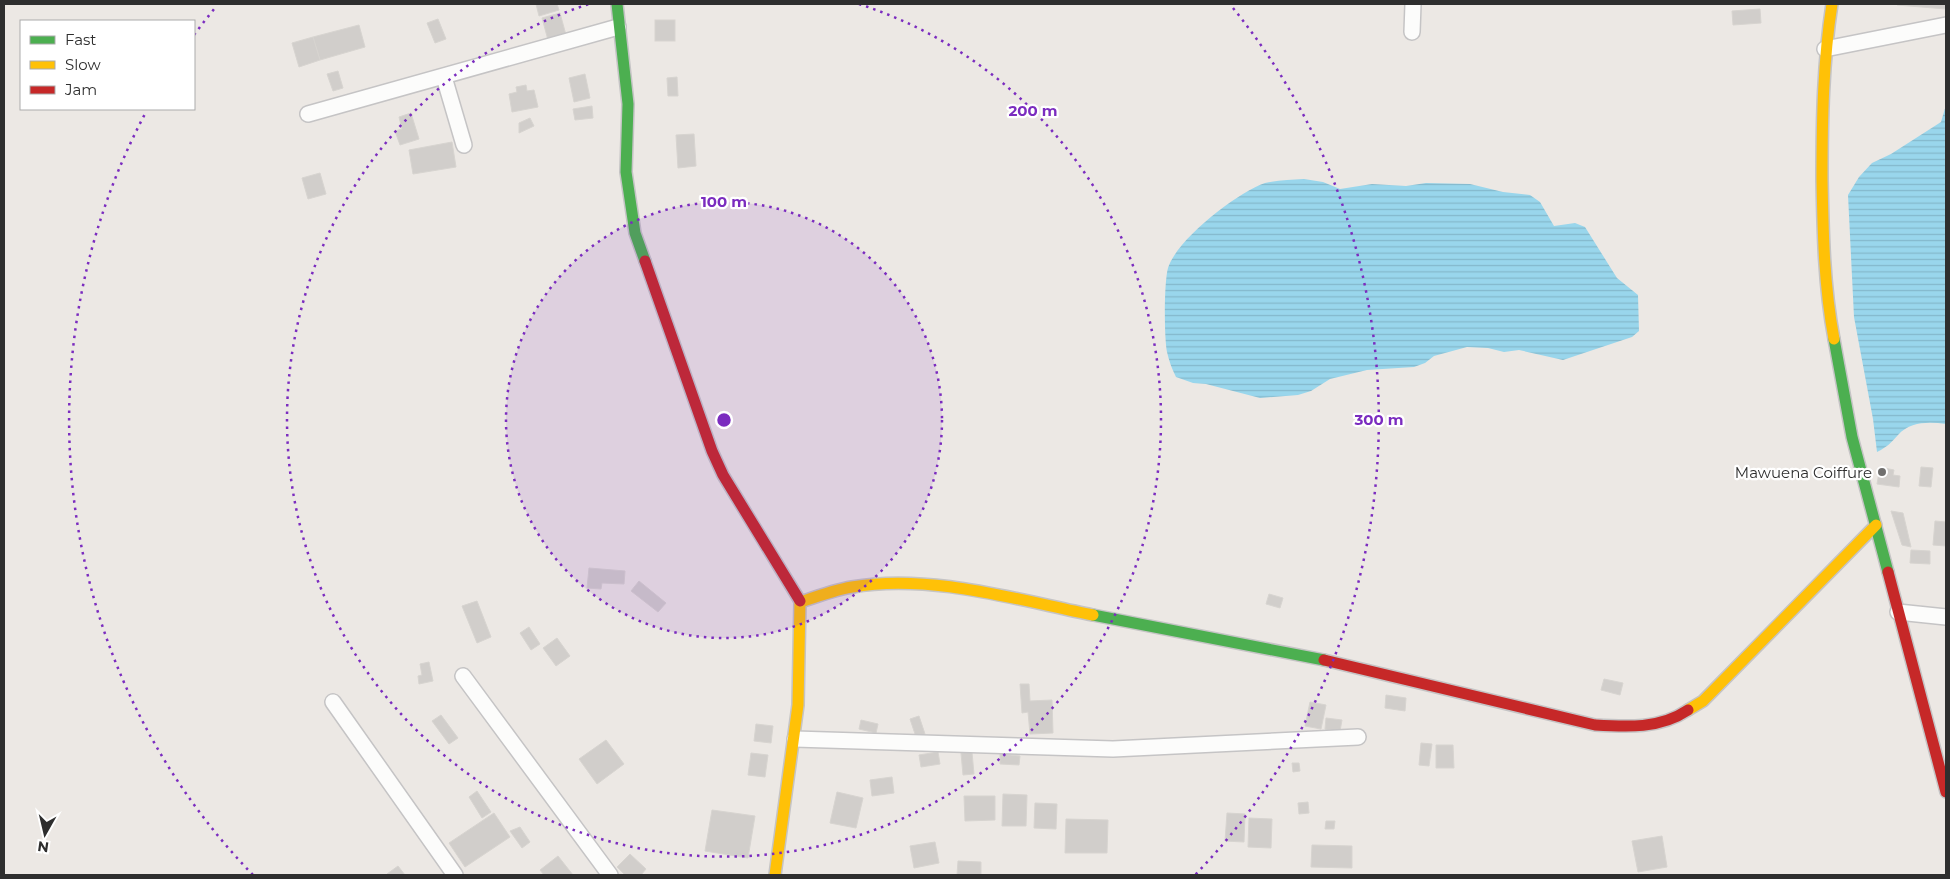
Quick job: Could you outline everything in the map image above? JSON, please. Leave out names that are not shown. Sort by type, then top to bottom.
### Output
[{"type":"street","points":[[617,4],[618,27],[628,104],[626,172],[635,233],[712,451],[723,475],[800,602],[798,705],[775,875]]},
{"type":"street","points":[[1412,32],[1413,4]]},
{"type":"street","points":[[1832,4],[1825,49],[1822,123],[1824,255],[1832,329],[1851,428],[1946,792]]},
{"type":"street","points":[[1825,49],[1946,24]]},
{"type":"street","points":[[308,114],[618,27]]},
{"type":"street","points":[[444,77],[464,145]]},
{"type":"street","points":[[800,602],[838,590],[871,584],[922,585],[967,590],[1358,667],[1595,725],[1624,727],[1647,725],[1674,719],[1703,700],[1876,525]]},
{"type":"street","points":[[1898,612],[1946,617]]},
{"type":"street","points":[[463,676],[610,875]]},
{"type":"street","points":[[333,702],[455,875]]},
{"type":"street","points":[[794,739],[1113,749],[1358,737]]},
{"type":"water","points":[[1946,105],[1946,424],[1927,423],[1909,427],[1903,430],[1889,445],[1877,452],[1873,419],[1854,317],[1848,195],[1859,177],[1872,163],[1891,154],[1941,122]]},
{"type":"water","points":[[1304,179],[1323,182],[1340,189],[1372,184],[1406,186],[1426,183],[1470,184],[1503,192],[1530,195],[1540,202],[1554,226],[1575,223],[1585,227],[1617,278],[1638,295],[1639,331],[1632,337],[1563,360],[1519,350],[1504,352],[1488,348],[1467,347],[1434,356],[1425,363],[1414,367],[1367,370],[1330,379],[1311,391],[1298,395],[1260,398],[1206,384],[1193,383],[1176,377],[1167,352],[1165,323],[1167,275],[1174,256],[1183,244],[1210,218],[1253,188],[1265,183]]},
{"type":"building","points":[[536,4],[557,4],[559,10],[539,16]]},
{"type":"building","points":[[1946,4],[1946,9],[1897,5]]},
{"type":"building","points":[[1760,9],[1761,23],[1733,25],[1732,11]]},
{"type":"building","points":[[560,13],[566,35],[548,40],[542,18]]},
{"type":"building","points":[[438,19],[446,39],[435,43],[427,23]]},
{"type":"building","points":[[655,20],[675,20],[675,41],[655,41]]},
{"type":"building","points":[[359,25],[365,47],[320,60],[313,37]]},
{"type":"building","points":[[313,37],[320,60],[299,67],[292,43]]},
{"type":"building","points":[[338,71],[343,88],[333,91],[327,74]]},
{"type":"building","points":[[585,74],[590,98],[574,102],[569,78]]},
{"type":"building","points":[[677,77],[678,96],[668,96],[667,78]]},
{"type":"building","points":[[526,85],[527,91],[534,90],[538,107],[512,112],[509,94],[517,92],[516,87]]},
{"type":"building","points":[[592,106],[593,118],[575,120],[573,109]]},
{"type":"building","points":[[411,113],[419,139],[400,145],[395,131],[402,129],[399,117]]},
{"type":"building","points":[[530,118],[534,126],[519,133],[519,123]]},
{"type":"building","points":[[694,134],[696,166],[678,168],[676,135]]},
{"type":"building","points":[[452,142],[456,167],[413,174],[409,150]]},
{"type":"building","points":[[320,173],[326,194],[308,199],[302,178]]},
{"type":"building","points":[[1880,467],[1894,470],[1893,475],[1900,476],[1899,487],[1877,484]]},
{"type":"building","points":[[1921,467],[1933,468],[1931,487],[1919,486]]},
{"type":"building","points":[[1891,511],[1903,513],[1911,547],[1902,545]]},
{"type":"building","points":[[1935,521],[1946,522],[1946,546],[1933,545]]},
{"type":"building","points":[[1911,550],[1930,551],[1930,564],[1910,563]]},
{"type":"building","points":[[589,568],[625,571],[624,584],[602,583],[601,589],[587,588]]},
{"type":"building","points":[[639,581],[666,603],[658,612],[631,591]]},
{"type":"building","points":[[1269,594],[1283,598],[1280,608],[1266,604]]},
{"type":"building","points":[[477,601],[491,637],[477,643],[462,606]]},
{"type":"building","points":[[529,627],[540,644],[531,650],[520,633]]},
{"type":"building","points":[[557,638],[570,656],[556,666],[543,648]]},
{"type":"building","points":[[429,662],[433,681],[419,684],[418,676],[422,675],[420,664]]},
{"type":"building","points":[[1604,679],[1623,683],[1620,695],[1601,690]]},
{"type":"building","points":[[1020,684],[1029,684],[1030,701],[1052,700],[1053,733],[1030,734],[1028,712],[1022,713]]},
{"type":"building","points":[[1386,695],[1406,698],[1405,711],[1385,708]]},
{"type":"building","points":[[1310,702],[1326,705],[1321,729],[1305,726]]},
{"type":"building","points":[[441,715],[458,738],[449,744],[432,721]]},
{"type":"building","points":[[919,716],[925,734],[916,737],[910,719]]},
{"type":"building","points":[[1326,718],[1342,720],[1340,731],[1325,729]]},
{"type":"building","points":[[861,720],[878,724],[876,733],[859,729]]},
{"type":"building","points":[[756,724],[773,726],[771,743],[754,741]]},
{"type":"building","points":[[606,740],[624,764],[597,784],[579,759]]},
{"type":"building","points":[[1421,743],[1432,744],[1429,766],[1419,765]]},
{"type":"building","points":[[1436,745],[1453,745],[1454,768],[1436,768]]},
{"type":"building","points":[[938,752],[940,764],[921,767],[919,755]]},
{"type":"building","points":[[972,752],[974,774],[963,775],[961,753]]},
{"type":"building","points":[[751,753],[768,755],[765,777],[748,775]]},
{"type":"building","points":[[1000,754],[1020,756],[1019,765],[1000,764]]},
{"type":"building","points":[[1292,763],[1299,763],[1300,771],[1293,772]]},
{"type":"building","points":[[892,777],[894,793],[872,796],[870,780]]},
{"type":"building","points":[[477,791],[491,812],[482,818],[469,797]]},
{"type":"building","points":[[837,792],[863,798],[856,828],[830,823]]},
{"type":"building","points":[[1003,794],[1027,795],[1026,826],[1002,826]]},
{"type":"building","points":[[964,796],[995,796],[995,820],[965,821]]},
{"type":"building","points":[[1308,802],[1309,813],[1299,814],[1298,803]]},
{"type":"building","points":[[1035,803],[1057,804],[1056,829],[1034,828]]},
{"type":"building","points":[[712,810],[755,816],[748,858],[705,851]]},
{"type":"building","points":[[494,813],[510,837],[465,867],[449,843]]},
{"type":"building","points":[[1227,813],[1245,814],[1244,842],[1225,841]]},
{"type":"building","points":[[1249,818],[1272,819],[1271,848],[1248,847]]},
{"type":"building","points":[[1066,819],[1108,820],[1107,853],[1065,853]]},
{"type":"building","points":[[1326,821],[1335,821],[1334,829],[1325,829]]},
{"type":"building","points":[[520,827],[530,842],[522,848],[510,831]]},
{"type":"building","points":[[1662,836],[1667,867],[1638,872],[1632,841]]},
{"type":"building","points":[[935,842],[939,863],[914,868],[910,846]]},
{"type":"building","points":[[1312,845],[1352,846],[1352,868],[1311,867]]},
{"type":"building","points":[[630,854],[646,869],[641,875],[625,875],[617,867]]},
{"type":"building","points":[[558,856],[573,875],[544,875],[540,870]]},
{"type":"building","points":[[958,861],[981,862],[981,875],[957,875]]},
{"type":"building","points":[[398,866],[405,875],[387,874]]},
{"type":"traffic: fast","points":[[617,4],[628,104],[626,172],[635,233],[645,261]]},
{"type":"traffic: fast","points":[[1834,339],[1852,437],[1888,572]]},
{"type":"traffic: fast","points":[[1093,615],[1324,660]]},
{"type":"traffic: slow","points":[[1832,4],[1824,91],[1822,179],[1826,279],[1834,339]]},
{"type":"traffic: slow","points":[[1688,710],[1703,701],[1876,525]]},
{"type":"traffic: slow","points":[[801,602],[832,591],[852,587],[912,583],[973,590],[1093,615]]},
{"type":"traffic: slow","points":[[775,875],[798,705],[800,601]]},
{"type":"traffic: jam","points":[[645,261],[712,451],[723,475],[800,601]]},
{"type":"traffic: jam","points":[[1888,572],[1946,792]]},
{"type":"traffic: jam","points":[[1324,660],[1595,725],[1631,726],[1655,724],[1666,721],[1688,710]]},
{"type":"place","name":"Mawuena Coiffure","points":[[1882,472]]}]
